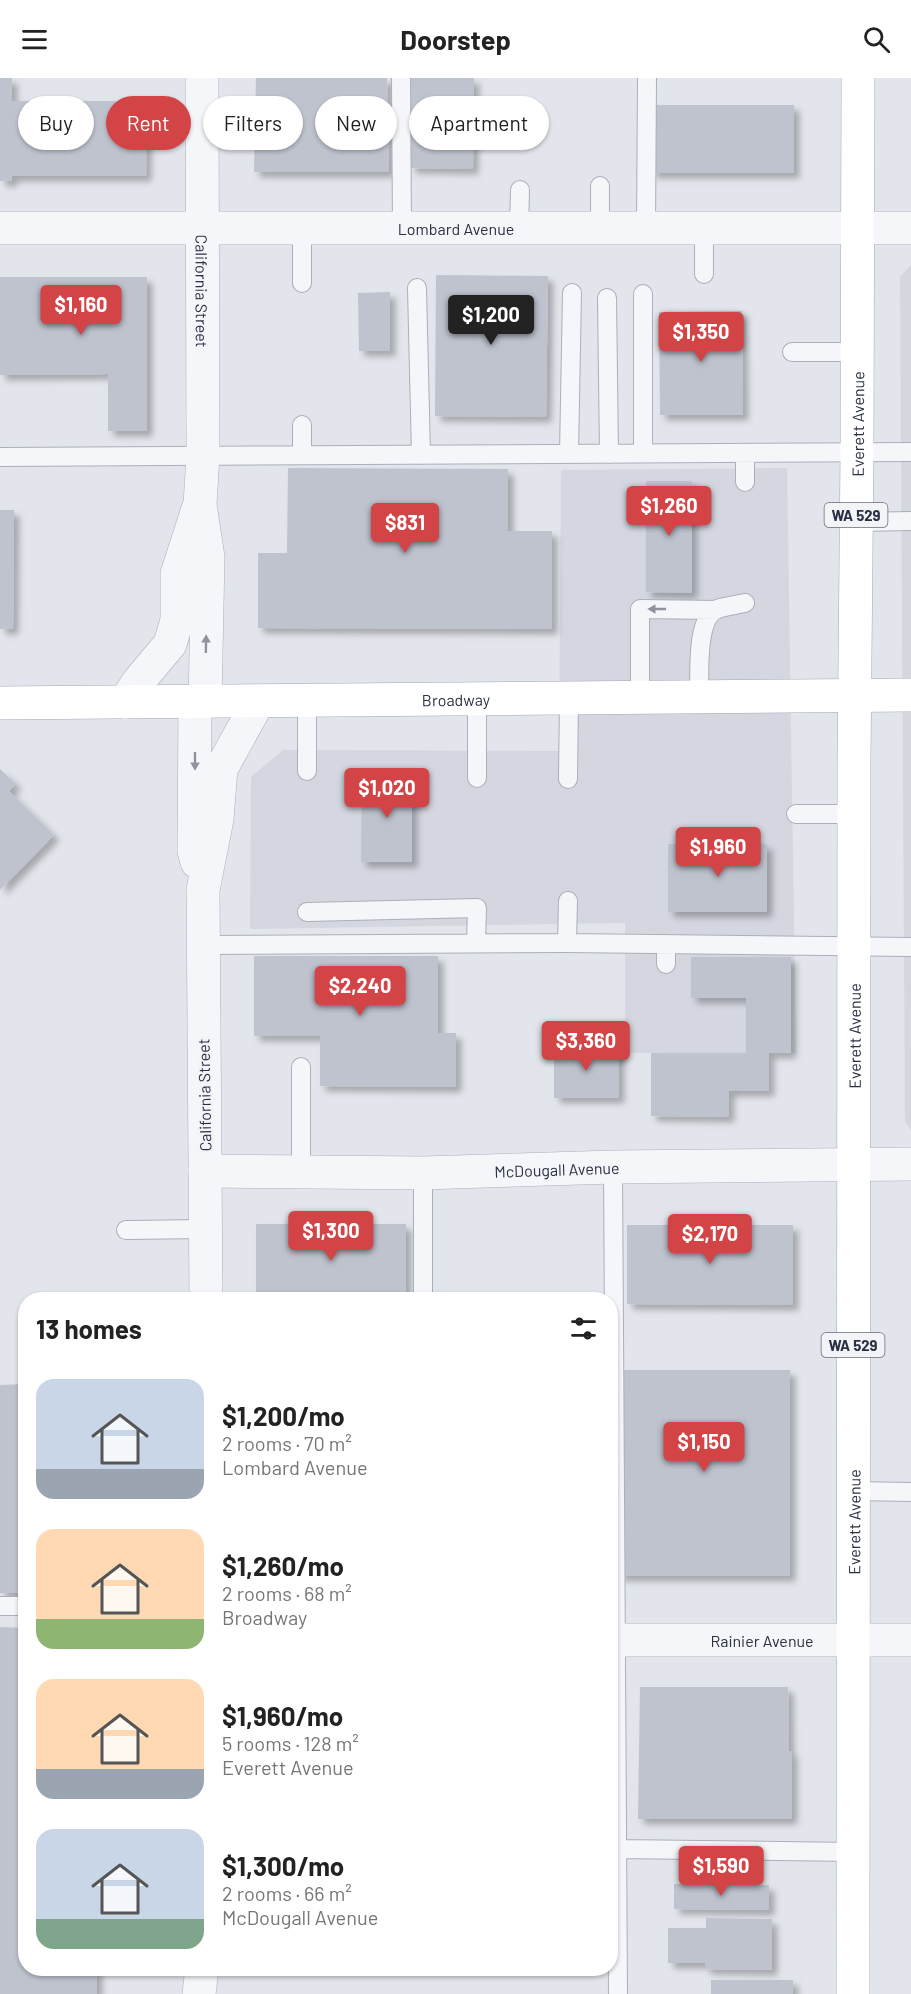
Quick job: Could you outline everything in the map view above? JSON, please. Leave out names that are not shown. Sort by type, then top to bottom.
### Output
[{"type":"main road","name":"Everett Avenue","points":[[854,1994],[853,946],[858,452],[858,78]]},
{"type":"main road","name":"Broadway","points":[[0,703],[911,695]]},
{"type":"street","name":"California Street","points":[[202,78],[203,455],[200,505],[208,557],[194,851],[203,891]]},
{"type":"street","name":"Lombard Avenue","points":[[0,228],[911,228]]},
{"type":"street","name":"California Street","points":[[125,702],[139,681],[170,644],[177,620],[177,574],[200,505]]},
{"type":"street","name":"California Street","points":[[206,1292],[203,891],[218,819],[220,769],[258,702]]},
{"type":"street","name":"McDougall Avenue","points":[[205,1171],[423,1173],[613,1167],[911,1164]]},
{"type":"street","name":"Rainier Avenue","points":[[618,1640],[911,1640]]},
{"type":"street","points":[[199,1994],[201,1976]]},
{"type":"lane","points":[[401,78],[402,228]]},
{"type":"lane","points":[[646,228],[647,78]]},
{"type":"lane","points":[[600,186],[600,228]]},
{"type":"lane","points":[[519,228],[520,190]]},
{"type":"lane","points":[[302,228],[302,283]]},
{"type":"lane","points":[[704,228],[704,274]]},
{"type":"lane","points":[[417,288],[421,455]]},
{"type":"lane","points":[[569,454],[572,293]]},
{"type":"lane","points":[[643,294],[643,453]]},
{"type":"lane","points":[[606,298],[609,454]]},
{"type":"lane","points":[[792,352],[858,352]]},
{"type":"lane","points":[[302,426],[302,455]]},
{"type":"lane","points":[[0,457],[911,452]]},
{"type":"lane","points":[[745,453],[745,482]]},
{"type":"lane","points":[[856,522],[911,521]]},
{"type":"lane","points":[[640,698],[640,609],[716,610],[745,603]]},
{"type":"lane","points":[[699,697],[701,640],[707,619],[716,610]]},
{"type":"lane","points":[[568,778],[569,699]]},
{"type":"lane","points":[[477,700],[477,778]]},
{"type":"lane","points":[[307,701],[307,771]]},
{"type":"lane","points":[[796,814],[854,814]]},
{"type":"lane","points":[[567,943],[568,901]]},
{"type":"lane","points":[[307,912],[477,908],[476,943]]},
{"type":"lane","points":[[202,945],[567,943],[911,947]]},
{"type":"lane","points":[[666,944],[666,964]]},
{"type":"lane","points":[[301,1067],[302,1172]]},
{"type":"lane","points":[[613,1167],[613,1292]]},
{"type":"lane","points":[[423,1173],[423,1292]]},
{"type":"lane","points":[[126,1230],[206,1229]]},
{"type":"lane","points":[[854,1491],[911,1492]]},
{"type":"lane","points":[[0,1606],[18,1606]]},
{"type":"lane","points":[[618,1849],[854,1852]]},
{"type":"lane","points":[[617,1976],[618,1994]]},
{"type":"shaded area","points":[[911,264],[911,1130],[905,1122],[900,277]]},
{"type":"shaded area","points":[[787,468],[796,1053],[625,1053],[625,923],[250,929],[251,777],[283,750],[559,751],[561,470]]},
{"type":"building","points":[[0,78],[12,78],[12,101],[18,101],[18,150],[94,150],[94,101],[106,101],[106,150],[146,150],[146,176],[12,176],[12,181],[0,181]]},
{"type":"building","points":[[256,78],[387,78],[387,96],[315,96],[315,150],[389,150],[389,172],[254,172],[254,150],[303,150],[303,96],[256,96]]},
{"type":"building","points":[[410,78],[474,78],[474,96],[410,96]]},
{"type":"building","points":[[651,105],[794,105],[794,173],[651,173]]},
{"type":"building","points":[[410,150],[473,150],[473,169],[410,168]]},
{"type":"building","points":[[436,275],[548,276],[546,417],[435,416]]},
{"type":"building","points":[[0,277],[147,277],[147,431],[108,431],[108,374],[0,375]]},
{"type":"building","points":[[390,292],[390,351],[359,351],[358,293]]},
{"type":"building","points":[[742,311],[743,415],[660,415],[659,312]]},
{"type":"building","points":[[288,468],[508,469],[508,531],[552,531],[552,629],[258,628],[258,553],[287,553]]},
{"type":"building","points":[[646,481],[692,481],[692,593],[646,592]]},
{"type":"building","points":[[0,510],[14,510],[13,629],[0,629]]},
{"type":"building","points":[[0,769],[16,784],[9,791],[54,835],[0,890]]},
{"type":"building","points":[[362,776],[412,776],[412,862],[361,862]]},
{"type":"building","points":[[668,844],[767,844],[767,912],[668,912]]},
{"type":"building","points":[[254,956],[438,956],[438,1033],[456,1033],[456,1087],[320,1086],[320,1036],[254,1036]]},
{"type":"building","points":[[691,957],[791,957],[791,1053],[769,1053],[769,1091],[729,1091],[729,1117],[651,1116],[651,1053],[746,1053],[746,998],[691,998]]},
{"type":"building","points":[[554,1045],[619,1046],[619,1098],[554,1098]]},
{"type":"building","points":[[256,1224],[406,1224],[406,1292],[256,1292]]},
{"type":"building","points":[[627,1225],[793,1225],[793,1305],[627,1304]]},
{"type":"building","points":[[619,1370],[790,1370],[790,1576],[618,1576]]},
{"type":"building","points":[[18,1384],[18,1593],[0,1593],[0,1385]]},
{"type":"building","points":[[0,1627],[18,1628],[18,1976],[97,1976],[97,1994],[0,1994]]},
{"type":"building","points":[[640,1687],[788,1687],[789,1751],[792,1751],[792,1819],[638,1819]]},
{"type":"building","points":[[674,1884],[769,1885],[769,1910],[674,1909]]},
{"type":"building","points":[[706,1918],[772,1919],[772,1970],[705,1969],[705,1963],[668,1963],[668,1928],[706,1928]]},
{"type":"building","points":[[711,1980],[793,1980],[793,1994],[711,1994]]}]
